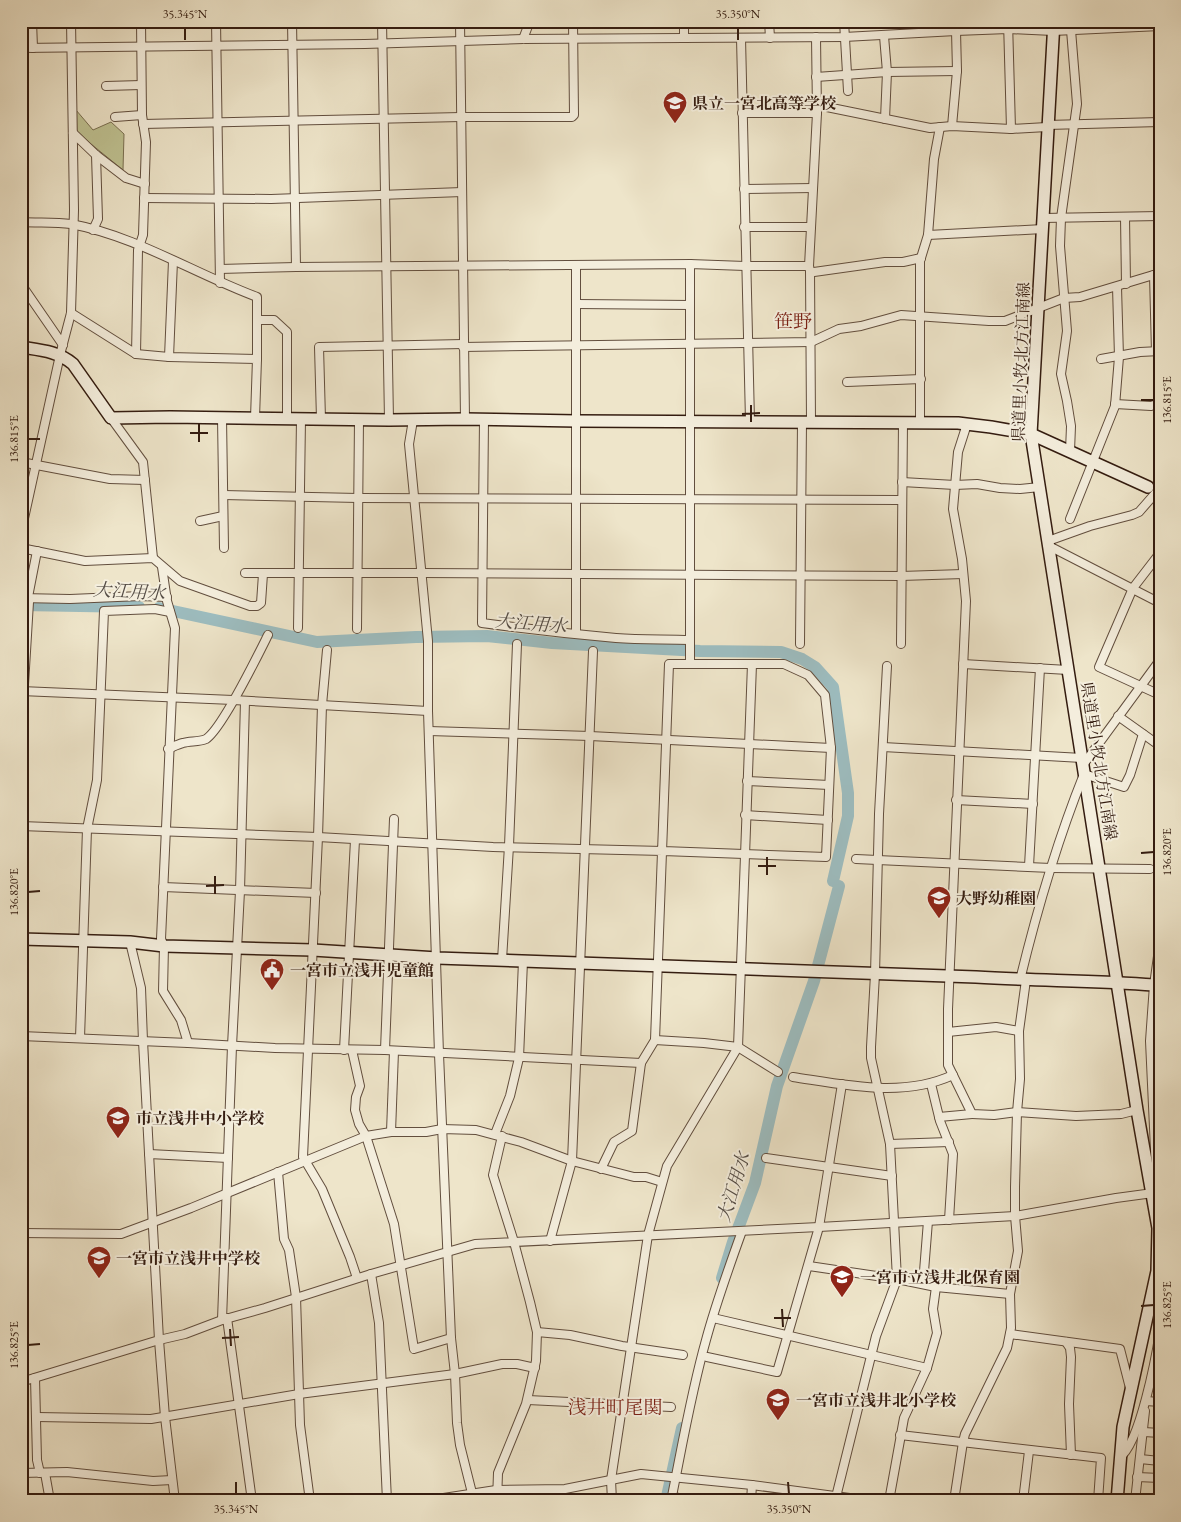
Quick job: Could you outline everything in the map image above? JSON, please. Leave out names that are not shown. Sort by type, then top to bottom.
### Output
[{"type":"street","points":[[32,21],[33,48]]},
{"type":"street","points":[[21,532],[61,350],[71,313],[73,133],[71,21]]},
{"type":"street","points":[[136,354],[146,142],[142,115],[141,21]]},
{"type":"street","points":[[216,21],[220,283]]},
{"type":"street","points":[[292,21],[296,267]]},
{"type":"street","points":[[382,21],[389,420]]},
{"type":"street","points":[[460,21],[465,419]]},
{"type":"street","points":[[523,39],[530,21]]},
{"type":"street","points":[[143,124],[461,117],[572,117],[574,115],[573,21]]},
{"type":"street","points":[[684,21],[684,38]]},
{"type":"street","points":[[770,21],[770,38]]},
{"type":"street","points":[[844,21],[848,91]]},
{"type":"street","points":[[936,21],[936,32]]},
{"type":"street","points":[[21,48],[382,43],[573,38],[816,38],[884,36],[1008,25],[1054,26],[1071,30],[1160,26]]},
{"type":"street","points":[[1008,25],[1011,129]]},
{"type":"street","name":"県道里小牧北方江南線","points":[[1054,26],[1031,434],[1137,1110],[1158,1228],[1159,1253],[1154,1288],[1130,1388],[1123,1427],[1117,1501]]},
{"type":"street","points":[[1070,451],[1071,426],[1061,374],[1067,331],[1060,246],[1061,218],[1077,104],[1071,30]]},
{"type":"street","points":[[952,126],[957,71],[956,31]]},
{"type":"street","points":[[884,36],[887,72],[885,119]]},
{"type":"street","points":[[741,38],[750,421]]},
{"type":"street","points":[[800,644],[801,499],[811,342],[810,268],[817,109],[816,38]]},
{"type":"street","points":[[816,77],[887,72],[957,71]]},
{"type":"street","points":[[106,86],[141,85]]},
{"type":"street","points":[[742,114],[817,109],[930,128],[952,126],[1011,129],[1074,124],[1160,122]]},
{"type":"street","points":[[115,117],[142,115]]},
{"type":"street","points":[[920,422],[919,317],[921,258],[928,235],[934,159],[940,127]]},
{"type":"street","points":[[73,133],[96,155],[126,178],[145,184]]},
{"type":"street","points":[[93,230],[98,219],[96,155]]},
{"type":"street","points":[[744,189],[813,188]]},
{"type":"street","points":[[144,198],[295,198],[462,192]]},
{"type":"street","points":[[928,235],[1043,224],[1061,218],[1160,216]]},
{"type":"street","points":[[1125,217],[1126,284]]},
{"type":"street","points":[[21,222],[73,225],[140,244],[220,283],[257,297],[255,418]]},
{"type":"street","points":[[744,227],[811,227]]},
{"type":"street","points":[[220,270],[296,267],[690,264],[810,268],[814,272],[921,258]]},
{"type":"street","points":[[169,357],[172,261]]},
{"type":"street","points":[[690,264],[690,664]]},
{"type":"street","points":[[576,266],[576,633]]},
{"type":"street","points":[[321,419],[319,347],[811,342],[839,329],[861,326],[901,315],[989,321],[1005,320],[1064,298],[1080,297],[1157,274],[1158,352],[1140,352],[1100,359]]},
{"type":"street","points":[[21,284],[61,350],[74,364],[143,462],[153,558],[180,581],[250,606],[257,606],[261,603],[263,574]]},
{"type":"street","points":[[1070,519],[1115,404],[1119,357],[1117,287]]},
{"type":"street","points":[[577,304],[690,304]]},
{"type":"street","points":[[71,313],[136,354],[169,357],[257,359]]},
{"type":"street","points":[[257,320],[274,320],[287,332],[287,418]]},
{"type":"street","points":[[21,346],[61,350]]},
{"type":"street","points":[[847,382],[920,379]]},
{"type":"street","points":[[1115,404],[1152,406],[1157,404],[1160,398]]},
{"type":"street","points":[[111,418],[920,422],[967,424],[1031,434],[1156,490],[1139,512],[1083,528],[1049,544]]},
{"type":"street","points":[[222,418],[224,548]]},
{"type":"street","points":[[298,628],[301,419]]},
{"type":"street","points":[[484,419],[482,623],[536,631],[576,633],[690,647]]},
{"type":"street","points":[[357,629],[359,420]]},
{"type":"street","points":[[413,420],[409,444],[428,637],[428,711],[439,1054],[451,1338],[458,1430],[472,1497]]},
{"type":"street","points":[[901,644],[903,422]]},
{"type":"street","points":[[967,424],[958,452],[953,509],[962,559],[966,602],[956,800],[948,1064],[972,1114]]},
{"type":"street","points":[[21,462],[110,479],[145,480]]},
{"type":"street","points":[[902,482],[955,485],[977,484],[1020,489],[1040,487]]},
{"type":"street","points":[[224,495],[300,498],[901,500]]},
{"type":"street","points":[[200,521],[223,516]]},
{"type":"street","points":[[1049,544],[1160,603]]},
{"type":"street","points":[[21,548],[85,561],[153,558]]},
{"type":"street","points":[[21,734],[27,602],[37,551]]},
{"type":"street","points":[[1160,553],[1133,588],[1099,667],[1160,695]]},
{"type":"street","points":[[162,567],[167,599],[175,628],[173,697],[168,749],[161,939],[164,946],[163,991],[181,1020],[188,1043]]},
{"type":"street","points":[[245,574],[423,573],[901,576],[963,574]]},
{"type":"street","points":[[27,602],[141,596],[167,599]]},
{"type":"street","points":[[80,1038],[87,828],[97,780],[104,611],[155,609],[170,611]]},
{"type":"street","points":[[168,749],[184,742],[208,738],[233,700],[268,635]]},
{"type":"street","points":[[502,960],[518,644]]},
{"type":"street","points":[[327,650],[322,705],[316,893],[303,1157],[322,1189],[357,1278]]},
{"type":"street","points":[[550,1241],[572,1161],[593,651]]},
{"type":"street","points":[[954,1501],[962,1442],[1007,1348],[1010,1334],[1010,1294],[1018,1251],[1015,1216],[1017,1112],[1020,1079],[1019,1031],[1023,980],[1036,917],[1083,766],[1160,660]]},
{"type":"street","points":[[21,826],[166,830],[355,840],[584,849],[663,851],[744,854],[826,858],[831,748],[825,695],[808,675],[784,664],[669,664],[663,851],[655,1040],[641,1063],[632,1131],[614,1142],[601,1169]]},
{"type":"street","points":[[612,1501],[611,1480],[648,1235],[662,1182],[668,1166],[738,1047],[752,664]]},
{"type":"street","points":[[963,664],[1068,670]]},
{"type":"street","points":[[835,1498],[882,1315],[897,1279],[890,1144],[877,1088],[871,1047],[886,666]]},
{"type":"street","points":[[1029,866],[1040,668]]},
{"type":"street","points":[[22,691],[428,711]]},
{"type":"street","points":[[245,701],[240,891],[226,1194],[225,1319],[252,1501]]},
{"type":"street","points":[[1118,716],[1160,746]]},
{"type":"street","points":[[429,732],[667,739],[831,748]]},
{"type":"street","points":[[883,747],[1035,755],[1083,766],[1124,786],[1130,776],[1143,734]]},
{"type":"street","points":[[747,781],[829,785]]},
{"type":"street","points":[[956,800],[1033,804]]},
{"type":"street","points":[[745,815],[828,820]]},
{"type":"street","points":[[385,1050],[394,819]]},
{"type":"street","points":[[344,1050],[355,840]]},
{"type":"street","points":[[856,859],[955,862],[1051,868],[1150,869]]},
{"type":"street","points":[[163,887],[316,893]]},
{"type":"street","points":[[21,939],[130,942],[164,946],[313,950],[437,958],[1117,982],[1154,986]]},
{"type":"street","points":[[130,942],[141,988],[159,1340],[165,1417],[175,1501]]},
{"type":"street","points":[[21,1382],[159,1340],[185,1334],[225,1319],[266,1308],[357,1278],[476,1244],[1015,1216],[1153,1193],[1156,1171],[1150,1060],[1154,986],[1160,942]]},
{"type":"street","points":[[497,1501],[498,1473],[528,1400],[535,1368],[537,1332],[514,1242],[493,1175],[498,1135],[519,1058],[523,961]]},
{"type":"street","points":[[948,1032],[996,1027],[1019,1031]]},
{"type":"street","points":[[21,1036],[232,1046],[385,1050],[641,1063]]},
{"type":"street","points":[[655,1040],[704,1042],[738,1047],[778,1072]]},
{"type":"street","points":[[352,1050],[360,1086],[356,1097],[355,1110],[359,1124],[366,1136],[394,1224],[414,1349],[451,1338]]},
{"type":"street","points":[[391,1132],[394,1051]]},
{"type":"street","points":[[793,1077],[877,1088],[907,1088],[931,1084],[953,1075]]},
{"type":"street","points":[[707,1357],[777,1372],[819,1227],[842,1084]]},
{"type":"street","points":[[931,1084],[939,1117],[953,1154],[950,1220]]},
{"type":"street","points":[[939,1117],[972,1114],[994,1115],[1017,1112],[1076,1116],[1112,1114],[1137,1110]]},
{"type":"street","points":[[21,1233],[121,1234],[226,1194],[366,1136],[391,1132],[426,1132],[442,1129],[476,1130],[498,1135],[572,1161],[662,1182]]},
{"type":"street","points":[[890,1144],[949,1142]]},
{"type":"street","points":[[149,1154],[228,1158]]},
{"type":"street","points":[[766,1158],[892,1176]]},
{"type":"street","points":[[278,1172],[284,1239],[289,1250],[296,1297],[300,1425],[310,1501]]},
{"type":"street","points":[[923,1284],[928,1221]]},
{"type":"street","points":[[688,1501],[671,1498],[673,1477],[706,1340],[739,1231]]},
{"type":"street","points":[[809,1266],[897,1279],[936,1287],[1010,1294]]},
{"type":"street","points":[[371,1274],[380,1323],[387,1501]]},
{"type":"street","points":[[889,1501],[904,1418],[927,1368],[937,1333],[933,1309],[936,1287]]},
{"type":"street","points":[[713,1318],[927,1368]]},
{"type":"street","points":[[537,1332],[570,1336],[631,1348],[683,1354]]},
{"type":"street","points":[[1120,1457],[1128,1449],[1156,1374],[1160,1332]]},
{"type":"street","points":[[1010,1334],[1120,1349],[1130,1388]]},
{"type":"street","points":[[1066,1342],[1070,1348],[1071,1357],[1068,1404],[1071,1455]]},
{"type":"street","points":[[36,1417],[151,1419],[299,1394],[455,1374],[502,1364],[517,1364],[535,1368]]},
{"type":"street","points":[[35,1378],[37,1460],[50,1501]]},
{"type":"street","points":[[528,1400],[671,1407]]},
{"type":"street","points":[[1146,1401],[1160,1402]]},
{"type":"street","points":[[1135,1501],[1146,1401]]},
{"type":"street","points":[[1144,1432],[1160,1433]]},
{"type":"street","points":[[900,1435],[1101,1458],[1098,1501]]},
{"type":"street","points":[[1023,1501],[1029,1451]]},
{"type":"street","points":[[1140,1459],[1160,1461]]},
{"type":"street","points":[[21,1473],[67,1472],[153,1482],[172,1480]]},
{"type":"street","points":[[424,1501],[472,1497],[496,1490],[565,1489],[641,1474],[752,1485],[835,1498],[872,1501]]},
{"type":"street","points":[[1137,1477],[1160,1478]]},
{"type":"street","points":[[751,1501],[752,1485]]},
{"type":"street","points":[[552,1490],[553,1501]]},
{"type":"green space","points":[[76,110],[93,130],[111,122],[124,134],[123,170],[75,131]]},
{"type":"green space","points":[[1160,970],[1160,1163],[1156,1091],[1155,1018]]},
{"type":"waterway","name":"大江用水","points":[[21,605],[139,607]]},
{"type":"waterway","name":"大江用水","points":[[159,608],[317,642],[416,637],[487,636],[552,643],[700,651],[781,652],[802,659],[815,667],[833,687],[848,793],[848,816],[833,881]]},
{"type":"waterway","name":"大江用水","points":[[722,1278],[755,1183],[777,1086],[814,981],[839,886]]},
{"type":"waterway","name":"大江用水","points":[[666,1501],[682,1428]]},
{"type":"place","name":"県立一宮北高等学校","points":[[675,124]]},
{"type":"place","name":"大野幼稚園","points":[[939,919]]},
{"type":"place","name":"一宮市立浅井児童館","points":[[272,991]]},
{"type":"place","name":"市立浅井中小学校","points":[[118,1139]]},
{"type":"place","name":"一宮市立浅井中学校","points":[[99,1279]]},
{"type":"place","name":"一宮市立浅井北保育園","points":[[842,1298]]},
{"type":"place","name":"一宮市立浅井北小学校","points":[[778,1421]]},
{"type":"district","name":"笹野","points":[[793,321]]},
{"type":"district","name":"浅井町尾関","points":[[615,1407]]}]
